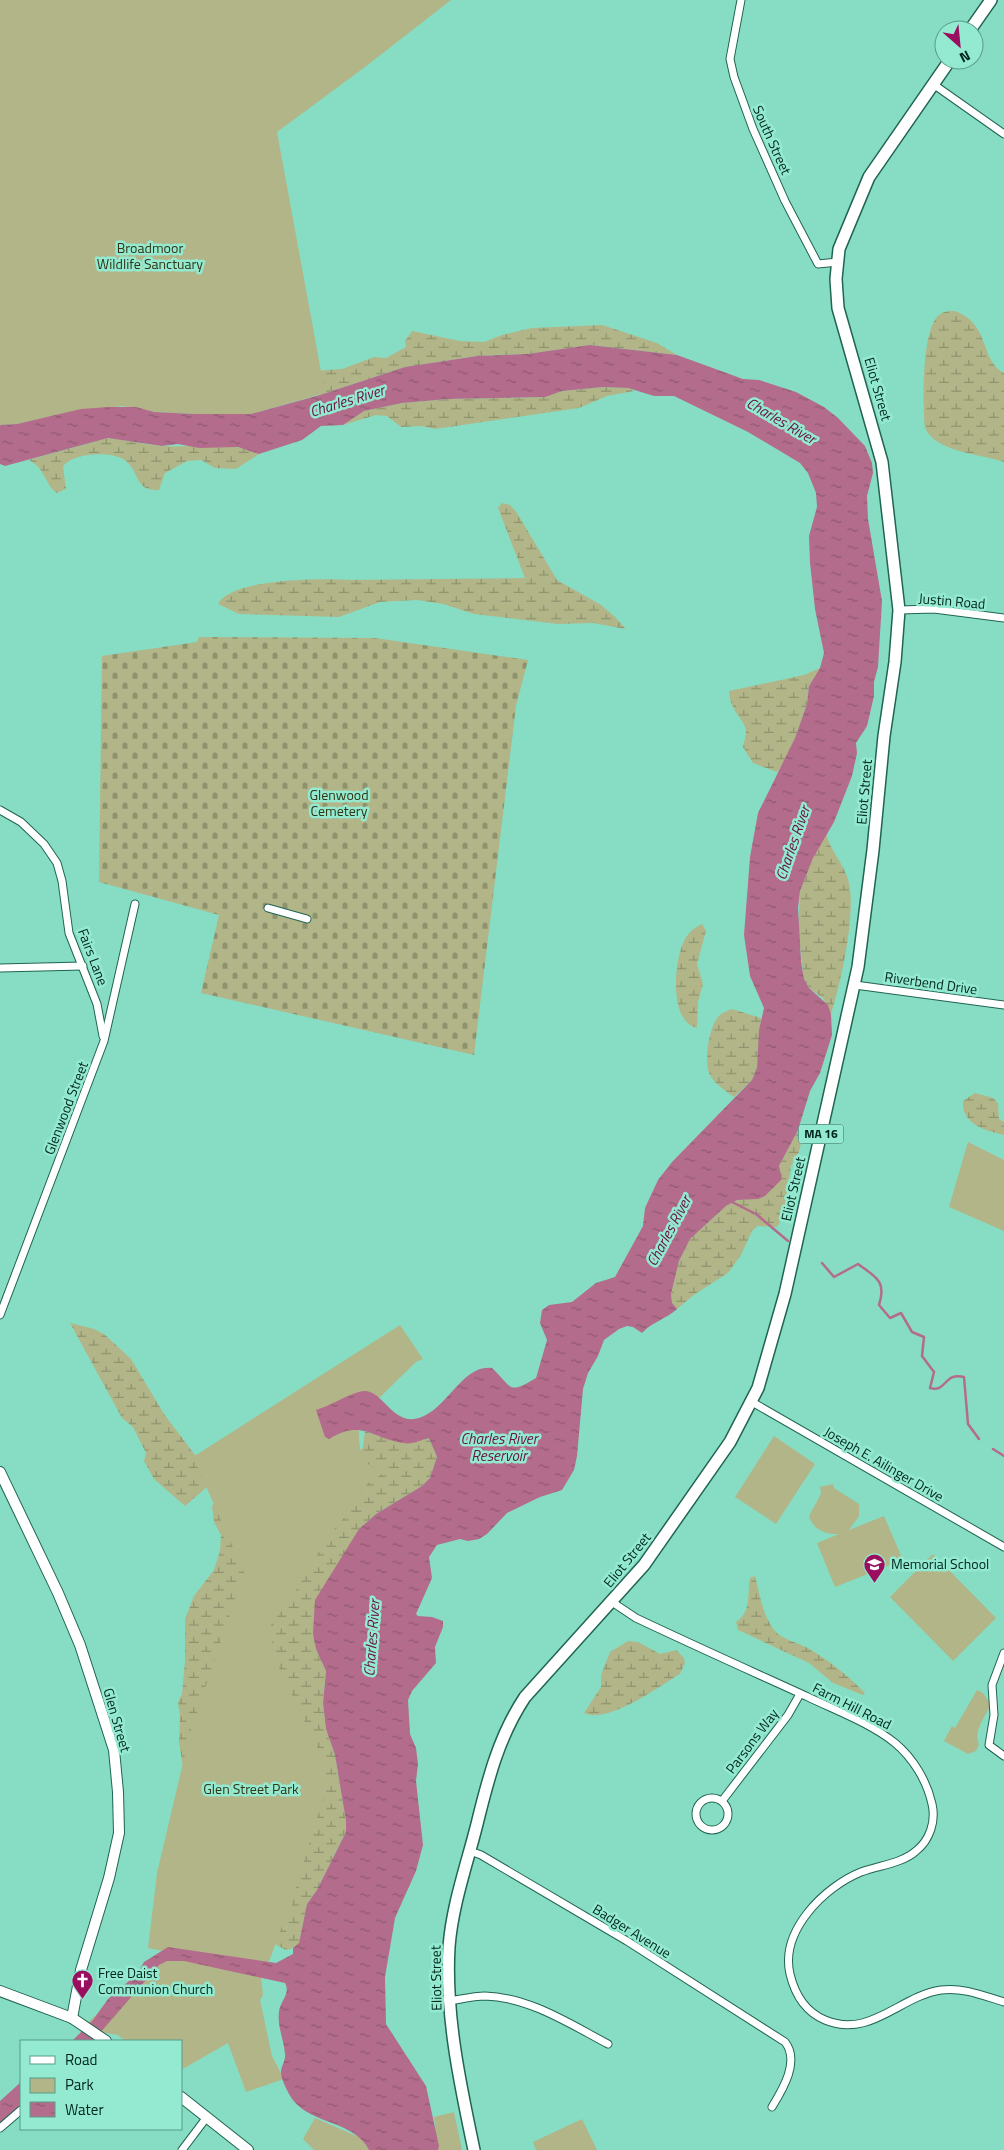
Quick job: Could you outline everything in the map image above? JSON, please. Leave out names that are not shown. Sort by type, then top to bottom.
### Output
[{"type":"main road","points":[[977,20],[990,0]]},
{"type":"main road","name":"Eliot Street","points":[[474,2150],[464,2102],[450,2001],[449,1945],[470,1851],[495,1758],[517,1709],[542,1675],[612,1602],[644,1565],[730,1442],[752,1402],[766,1363],[784,1294],[855,985],[873,850],[884,736],[895,662],[898,610],[882,462],[838,308],[836,279],[845,233],[869,176],[943,70]]},
{"type":"street","name":"South Street","points":[[741,0],[730,59],[740,96],[785,201],[818,264],[838,262]]},
{"type":"street","points":[[933,84],[1004,134]]},
{"type":"street","name":"Justin Road","points":[[898,610],[934,609],[1004,618]]},
{"type":"street","name":"Fairs Lane","points":[[0,810],[21,822],[44,844],[58,862],[69,933],[97,1004],[104,1041]]},
{"type":"street","name":"Glenwood Street","points":[[0,1315],[104,1041],[135,904]]},
{"type":"street","points":[[268,908],[307,919]]},
{"type":"street","points":[[0,968],[83,966]]},
{"type":"street","name":"Riverbend Drive","points":[[855,985],[1004,1005]]},
{"type":"street","name":"Joseph E. Ailinger Drive","points":[[752,1402],[1004,1547]]},
{"type":"street","name":"Glen Street","points":[[0,1472],[58,1593],[80,1645],[114,1750],[118,1792],[118,1833],[109,1878],[81,1970],[72,2018]]},
{"type":"street","name":"Farm Hill Road","points":[[612,1602],[636,1618],[868,1725],[896,1743],[910,1758],[928,1788],[934,1813],[931,1830],[916,1851],[902,1860],[851,1877],[824,1896],[804,1919],[792,1944],[789,1961],[792,1981],[800,2000],[807,2008],[822,2019],[842,2025],[854,2026],[873,2021],[909,2001],[939,1990],[968,1991],[1004,2002]]},
{"type":"street","points":[[1004,1653],[992,1685],[994,1715],[990,1745],[1004,1756]]},
{"type":"street","name":"Parsons Way","points":[[722,1801],[788,1715],[800,1694]]},
{"type":"street","points":[[710,1798],[722,1801],[729,1814],[724,1826],[713,1831],[703,1828],[696,1818],[698,1806],[710,1798]]},
{"type":"street","name":"Badger Avenue","points":[[470,1851],[481,1855],[626,1941],[737,2013],[778,2037],[789,2046],[792,2061],[781,2092],[772,2106]]},
{"type":"street","points":[[0,1991],[72,2018],[103,2039]]},
{"type":"street","points":[[450,2001],[483,1996],[524,2003],[608,2044]]},
{"type":"street","points":[[182,2098],[248,2150]]},
{"type":"street","points":[[0,2128],[20,2111]]},
{"type":"street","points":[[182,2150],[207,2118]]},
{"type":"green space","name":"Broadmoor Wildlife Sanctuary","points":[[0,0],[451,0],[277,132],[325,393],[251,414],[154,412],[122,406],[62,414],[17,424],[0,425]]},
{"type":"green space","points":[[954,311],[966,316],[974,324],[991,360],[1004,373],[1004,462],[960,451],[939,443],[925,428],[924,368],[929,336],[933,323],[939,315]]},
{"type":"green space","points":[[602,325],[657,343],[677,355],[591,345],[527,354],[477,356],[405,367],[320,395],[316,371],[342,369],[374,357],[386,358],[406,347],[405,341],[412,331],[460,341],[484,342],[502,335],[532,328]]},
{"type":"green space","points":[[603,387],[628,388],[634,391],[607,396],[579,408],[435,429],[421,426],[401,427],[387,416],[376,415],[343,425],[364,411],[402,403],[448,399],[544,397],[562,391]]},
{"type":"green space","points":[[108,438],[161,446],[225,446],[249,450],[259,454],[236,469],[215,468],[201,460],[187,461],[165,473],[159,490],[151,490],[142,485],[131,467],[121,458],[94,454],[75,458],[63,467],[66,489],[57,493],[39,468],[29,460]]},
{"type":"green space","points":[[502,503],[510,505],[517,513],[557,580],[601,605],[626,629],[593,623],[558,624],[474,614],[443,604],[417,600],[380,602],[339,617],[239,614],[218,604],[226,595],[240,589],[279,581],[525,578],[498,508]]},
{"type":"green space","name":"Glenwood Cemetery","points":[[199,637],[375,638],[528,660],[516,706],[474,1055],[201,993],[219,915],[99,882],[102,656],[197,642]]},
{"type":"green space","points":[[820,668],[809,686],[807,704],[785,762],[777,772],[753,763],[743,747],[746,733],[745,727],[732,705],[729,691],[804,675]]},
{"type":"green space","points":[[826,834],[847,876],[851,896],[851,912],[846,949],[831,1014],[823,998],[809,988],[804,979],[798,929],[800,891],[813,857]]},
{"type":"green space","points":[[702,924],[706,931],[697,964],[703,984],[698,1002],[697,1028],[688,1023],[681,1014],[676,988],[676,974],[681,948],[685,939],[692,930]]},
{"type":"green space","points":[[732,1009],[761,1018],[757,1068],[752,1080],[734,1097],[713,1080],[709,1073],[707,1060],[707,1051],[713,1025],[721,1014]]},
{"type":"green space","points":[[975,1093],[993,1098],[998,1103],[999,1119],[1004,1122],[1004,1135],[983,1129],[970,1121],[963,1109],[963,1101]]},
{"type":"green space","points":[[798,1130],[801,1143],[799,1152],[791,1166],[783,1216],[777,1227],[757,1226],[752,1231],[741,1255],[728,1273],[695,1294],[677,1309],[672,1303],[671,1294],[679,1261],[690,1239],[726,1206],[737,1200],[747,1199],[782,1179],[779,1166]]},
{"type":"green space","points":[[968,1142],[1004,1160],[1004,1231],[949,1207]]},
{"type":"green space","points":[[70,1323],[94,1329],[104,1334],[131,1359],[164,1414],[201,1463],[207,1487],[185,1506],[154,1479],[144,1461],[146,1453],[133,1427],[122,1418]]},
{"type":"green space","name":"Glen Street Park","points":[[400,1325],[423,1359],[416,1362],[376,1401],[359,1421],[360,1446],[363,1457],[371,1466],[385,1472],[367,1484],[351,1510],[330,1534],[286,1606],[271,1623],[273,1656],[326,1768],[324,1796],[298,1880],[291,1910],[285,1918],[270,1959],[261,1975],[263,1995],[260,2000],[272,2056],[284,2079],[246,2092],[228,2043],[182,2069],[182,2040],[124,2040],[118,2035],[81,2029],[164,1951],[148,1948],[157,1873],[190,1733],[244,1572],[193,1457]]},
{"type":"green space","points":[[365,1431],[397,1440],[413,1441],[429,1438],[437,1457],[430,1478],[422,1486],[376,1514],[359,1529],[313,1634],[316,1649],[326,1671],[323,1703],[326,1729],[335,1755],[346,1821],[346,1832],[317,1890],[307,1904],[297,1947],[286,1950],[271,1942],[183,1767],[179,1742],[180,1716],[178,1702],[182,1694],[185,1661],[185,1619],[194,1596],[214,1570],[220,1551],[221,1535],[214,1522],[212,1506],[219,1497],[346,1472],[363,1447]]},
{"type":"green space","points":[[774,1436],[815,1464],[776,1524],[735,1497]]},
{"type":"green space","points":[[833,1484],[834,1488],[859,1504],[859,1516],[849,1530],[884,1516],[903,1560],[835,1587],[817,1543],[839,1534],[829,1534],[821,1531],[814,1525],[809,1516],[821,1494],[820,1487]]},
{"type":"green space","points":[[933,1554],[996,1618],[953,1661],[890,1597]]},
{"type":"green space","points":[[755,1576],[764,1611],[774,1630],[781,1636],[808,1648],[831,1663],[865,1693],[863,1695],[833,1683],[809,1663],[738,1630],[736,1622],[745,1613],[750,1578]]},
{"type":"green space","points":[[628,1641],[638,1642],[660,1654],[676,1650],[684,1658],[685,1663],[680,1674],[647,1695],[620,1709],[594,1715],[584,1713],[601,1687],[601,1675],[610,1652]]},
{"type":"green space","points":[[977,1690],[983,1693],[991,1705],[979,1729],[979,1744],[976,1751],[968,1754],[944,1741],[952,1726],[955,1728]]},
{"type":"green space","points":[[454,2112],[462,2150],[438,2150],[434,2117]]},
{"type":"green space","points":[[315,2118],[361,2138],[369,2150],[314,2150],[303,2139]]},
{"type":"green space","points":[[582,2119],[597,2150],[536,2150],[533,2142]]},
{"type":"water","name":"Charles River Reservoir","points":[[590,345],[677,355],[743,379],[759,380],[796,392],[824,407],[838,418],[865,446],[872,463],[873,473],[867,496],[868,519],[882,601],[878,667],[867,726],[856,743],[857,753],[852,776],[834,822],[813,858],[800,891],[798,908],[804,979],[809,988],[828,1005],[831,1014],[832,1035],[820,1073],[810,1091],[798,1130],[779,1166],[782,1179],[765,1196],[758,1199],[737,1200],[726,1206],[690,1239],[679,1261],[671,1294],[672,1303],[677,1309],[642,1333],[633,1327],[627,1326],[619,1329],[604,1340],[598,1356],[588,1373],[583,1389],[577,1456],[574,1470],[562,1490],[540,1497],[507,1513],[487,1534],[479,1539],[468,1541],[460,1539],[437,1545],[429,1557],[432,1578],[416,1614],[443,1621],[443,1627],[435,1647],[436,1663],[412,1691],[408,1700],[410,1734],[416,1748],[418,1764],[416,1781],[423,1845],[416,1871],[395,1918],[385,1977],[386,2024],[426,2086],[439,2146],[438,2150],[369,2150],[362,2140],[352,2133],[317,2117],[296,2104],[286,2089],[281,2075],[285,2056],[279,2017],[280,2008],[287,1991],[285,1983],[184,1961],[167,1961],[159,1965],[94,2040],[73,2040],[93,2020],[108,1999],[137,1974],[144,1962],[168,1947],[276,1963],[293,1954],[293,1948],[299,1943],[307,1904],[317,1890],[346,1832],[346,1821],[335,1755],[326,1729],[323,1703],[326,1671],[316,1649],[313,1634],[315,1600],[359,1529],[376,1514],[422,1486],[430,1478],[437,1457],[429,1438],[407,1443],[392,1441],[358,1430],[350,1430],[329,1439],[325,1437],[316,1410],[363,1391],[376,1395],[402,1417],[410,1419],[419,1418],[438,1406],[463,1380],[481,1369],[492,1368],[511,1387],[515,1388],[536,1378],[547,1340],[540,1323],[542,1310],[549,1305],[572,1302],[596,1283],[615,1277],[643,1226],[645,1208],[658,1180],[672,1162],[752,1080],[757,1068],[759,1030],[764,1008],[750,976],[744,935],[750,857],[758,813],[795,738],[807,704],[809,686],[820,668],[824,653],[815,609],[810,563],[809,536],[817,507],[816,493],[808,473],[800,463],[748,432],[674,396],[654,396],[628,388],[603,387],[562,391],[545,397],[448,399],[402,403],[364,411],[343,425],[321,426],[302,440],[259,454],[238,447],[199,448],[178,444],[162,446],[108,438],[5,466],[0,464],[0,425],[17,424],[81,409],[109,407],[136,407],[154,412],[194,414],[251,414],[320,395],[405,367],[477,356],[527,354]]},
{"type":"water","points":[[20,2083],[20,2109],[0,2126],[0,2101]]},
{"type":"waterway","points":[[732,1202],[756,1214],[788,1241]]},
{"type":"waterway","points":[[822,1263],[834,1277],[858,1264],[878,1280],[881,1290],[879,1305],[890,1318],[901,1313],[912,1332],[924,1337],[922,1356],[934,1372],[930,1388],[940,1388],[952,1377],[964,1377],[968,1424],[979,1439]]},
{"type":"waterway","points":[[993,1449],[1004,1456]]},
{"type":"place","name":"Memorial School","points":[[875,1583]]},
{"type":"place","name":"Free Daist Communion Church","points":[[82,2000]]},
{"type":"water label","name":"Charles River","points":[[347,401]]},
{"type":"water label","name":"Charles River","points":[[781,421]]},
{"type":"water label","name":"Charles River","points":[[793,843]]},
{"type":"water label","name":"Charles River","points":[[669,1231]]},
{"type":"water label","name":"Charles River","points":[[372,1638]]}]
